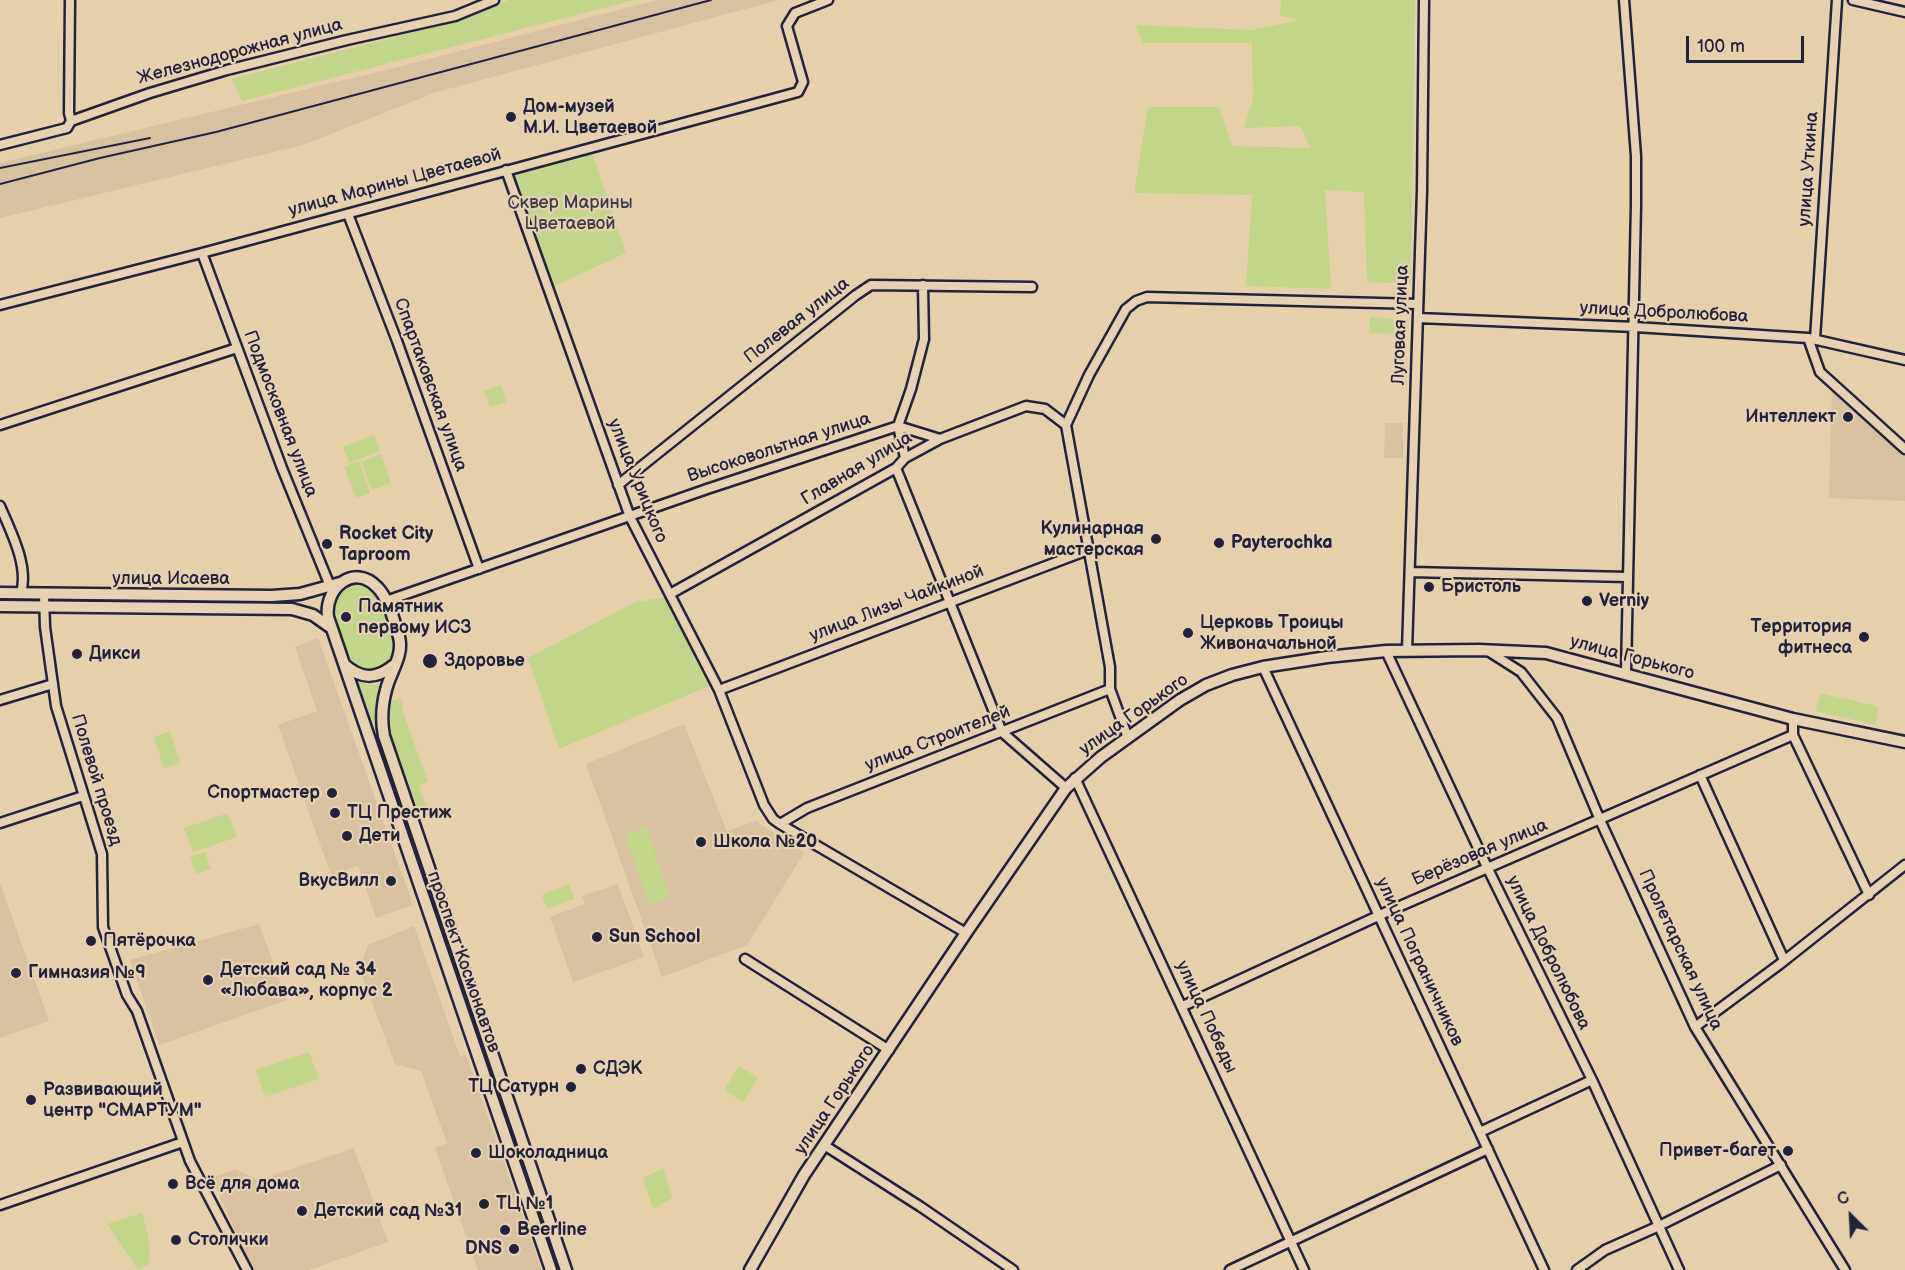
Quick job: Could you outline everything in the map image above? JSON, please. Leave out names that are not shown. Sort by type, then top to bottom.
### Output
[{"type":"main road","name":"проспект Космонавтов","points":[[551,1270],[328,617],[327,603],[335,584],[354,578],[369,581],[376,586],[386,602],[400,645],[398,659],[394,665],[383,702],[384,736],[566,1270]]},
{"type":"main road","name":"улица Исаева","points":[[0,593],[272,596],[300,594],[335,584]]},
{"type":"main road","name":"улица Исаева","points":[[0,606],[292,609],[313,615],[332,630]]},
{"type":"main road","name":"улица Горького","points":[[750,1270],[804,1174],[1066,788],[1075,778],[1128,738],[1180,700],[1206,685],[1263,667],[1386,651],[1546,653],[1793,719],[1905,742]]},
{"type":"main road","points":[[344,665],[359,675],[372,677],[386,672],[394,665]]},
{"type":"street","points":[[69,0],[69,113],[71,121]]},
{"type":"street","name":"Железнодорожная улица","points":[[0,145],[68,128],[71,121],[150,93],[227,70],[455,16],[494,0]]},
{"type":"street","name":"улица Марины Цветаевой","points":[[0,305],[202,253],[798,92],[803,82],[787,26],[795,13],[828,0]]},
{"type":"street","name":"Луговая улица","points":[[1407,651],[1422,191],[1424,0]]},
{"type":"street","points":[[1624,0],[1636,156],[1635,327],[1626,673]]},
{"type":"street","name":"улица Уткина","points":[[1811,339],[1837,0]]},
{"type":"street","points":[[1853,0],[1905,12]]},
{"type":"street","name":"улица Урицкого","points":[[506,170],[630,517],[719,690],[764,806],[773,819],[780,824]]},
{"type":"street","name":"Спартаковская улица","points":[[348,214],[401,352],[479,569]]},
{"type":"street","name":"Подмосковная улица","points":[[202,253],[292,494],[335,584]]},
{"type":"street","name":"Полевая улица","points":[[618,485],[855,295],[871,285],[1032,286]]},
{"type":"street","points":[[905,458],[898,426],[911,389],[924,339],[923,285]]},
{"type":"street","points":[[1128,738],[1110,689],[1110,668],[1066,425],[1095,364],[1126,309],[1136,301],[1147,297],[1418,304]]},
{"type":"street","name":"улица Добролюбова","points":[[1418,318],[1635,327],[1811,339],[1905,360]]},
{"type":"street","points":[[1811,339],[1820,372],[1905,449]]},
{"type":"street","points":[[0,425],[237,348]]},
{"type":"street","name":"Главная улица","points":[[670,594],[896,468],[905,458],[940,439],[1026,406],[1045,409],[1066,425]]},
{"type":"street","name":"Высоковольтная улица","points":[[630,517],[706,489],[898,426],[940,439]]},
{"type":"street","points":[[896,468],[1002,732],[1066,788]]},
{"type":"street","points":[[0,507],[18,555],[24,582],[21,594]]},
{"type":"street","points":[[386,602],[630,517]]},
{"type":"street","name":"улица Лизы Чайкиной","points":[[719,690],[1088,550]]},
{"type":"street","points":[[1410,572],[1627,577]]},
{"type":"street","name":"Полевой проезд","points":[[44,594],[56,706],[102,854],[104,927],[128,995],[137,1011],[190,1161],[247,1270]]},
{"type":"street","name":"улица Добролюбова","points":[[1386,651],[1487,867],[1592,1080],[1679,1270]]},
{"type":"street","name":"Пролетарская улица","points":[[1487,651],[1521,672],[1557,718],[1600,820],[1695,1028],[1845,1270]]},
{"type":"street","name":"улица Пограничников","points":[[1263,667],[1544,1270]]},
{"type":"street","points":[[0,700],[53,684]]},
{"type":"street","name":"улица Строителей","points":[[780,824],[807,808],[1110,689]]},
{"type":"street","points":[[1793,719],[1793,735],[1869,895]]},
{"type":"street","name":"Берёзовая улица","points":[[1183,1006],[1487,867],[1793,735]]},
{"type":"street","points":[[1700,775],[1784,960]]},
{"type":"street","name":"улица Победы","points":[[1075,778],[1304,1270]]},
{"type":"street","points":[[0,823],[83,795]]},
{"type":"street","points":[[780,824],[966,933]]},
{"type":"street","points":[[1695,1028],[1905,865]]},
{"type":"street","points":[[745,959],[889,1050]]},
{"type":"street","points":[[1480,1132],[1592,1080]]},
{"type":"street","points":[[0,1205],[183,1142]]},
{"type":"street","points":[[824,1145],[1013,1270]]},
{"type":"street","points":[[1230,1270],[1488,1149]]},
{"type":"street","points":[[1577,1270],[1605,1250],[1659,1226],[1781,1165]]},
{"type":"shaded area","points":[[657,0],[779,0],[437,92],[303,145],[0,218],[0,163],[390,69]]},
{"type":"shaded area","name":"Интеллект","points":[[1832,387],[1905,455],[1905,501],[1829,498]]},
{"type":"shaded area","points":[[1385,423],[1403,423],[1403,458],[1384,458]]},
{"type":"shaded area","points":[[318,638],[413,905],[376,918],[358,866],[331,875],[278,725],[317,711],[295,647]]},
{"type":"shaded area","name":"Школа №20","points":[[684,724],[727,831],[756,821],[804,853],[747,945],[662,977],[586,764]]},
{"type":"shaded area","name":"Гимназия №9","points":[[0,883],[49,1021],[0,1038]]},
{"type":"shaded area","name":"Sun School","points":[[618,884],[644,957],[573,982],[550,917],[585,904],[582,896]]},
{"type":"shaded area","name":"Детский сад № 34 «Любава», корпус 2","points":[[259,924],[287,1000],[159,1045],[130,960]]},
{"type":"shaded area","points":[[414,926],[460,1056],[466,1055],[542,1270],[478,1270],[435,1148],[447,1143],[421,1071],[395,1064],[359,968],[368,945]]},
{"type":"shaded area","name":"Детский сад №31","points":[[354,1148],[388,1242],[309,1270],[252,1270],[212,1178],[235,1169],[258,1180]]},
{"type":"green space","points":[[509,0],[634,0],[242,101],[232,79],[445,24]]},
{"type":"green space","points":[[1281,0],[1415,0],[1411,284],[1367,282],[1364,192],[1325,190],[1331,289],[1246,286],[1252,195],[1134,193],[1148,107],[1219,107],[1232,146],[1310,148],[1301,126],[1244,128],[1253,99],[1252,43],[1142,43],[1136,25],[1253,30],[1300,20],[1280,16]]},
{"type":"green space","name":"Сквер Марины Цветаевой","points":[[592,153],[626,253],[554,286],[514,174]]},
{"type":"green space","points":[[1370,317],[1394,319],[1394,334],[1369,333]]},
{"type":"green space","points":[[501,385],[506,402],[490,407],[484,391]]},
{"type":"green space","points":[[374,435],[380,451],[349,463],[343,447]]},
{"type":"green space","points":[[381,454],[391,483],[372,490],[361,462]]},
{"type":"green space","points":[[359,461],[370,493],[356,498],[344,467]]},
{"type":"green space","points":[[355,585],[364,587],[377,598],[393,643],[389,661],[378,669],[363,668],[349,657],[337,626],[334,606],[337,597],[344,590]]},
{"type":"green space","points":[[666,597],[709,686],[559,749],[528,658],[636,602]]},
{"type":"green space","points":[[358,682],[367,685],[379,684],[374,728]]},
{"type":"green space","points":[[1821,693],[1879,707],[1875,725],[1816,711]]},
{"type":"green space","points":[[402,698],[402,709],[428,782],[419,785],[426,806],[417,809],[391,735],[389,719],[391,701]]},
{"type":"green space","points":[[170,731],[180,763],[164,768],[154,737]]},
{"type":"green space","points":[[228,813],[237,837],[193,852],[184,828]]},
{"type":"green space","points":[[646,827],[670,897],[649,904],[625,835]]},
{"type":"green space","points":[[205,852],[211,869],[196,874],[190,857]]},
{"type":"green space","points":[[569,884],[574,899],[547,909],[542,895]]},
{"type":"green space","points":[[309,1052],[319,1079],[265,1097],[256,1070]]},
{"type":"green space","points":[[739,1066],[758,1078],[743,1102],[724,1090]]},
{"type":"green space","points":[[663,1168],[672,1198],[653,1209],[643,1178]]},
{"type":"green space","points":[[142,1213],[148,1238],[149,1264],[138,1270],[107,1224]]},
{"type":"railway","points":[[0,184],[100,158],[216,132],[711,0]]},
{"type":"railway","points":[[0,168],[150,138]]},
{"type":"place","name":"Дом-музей М.И. Цветаевой","points":[[511,117]]},
{"type":"place","name":"Интеллект","points":[[1848,417]]},
{"type":"place","name":"Кулинарная мастерская","points":[[1156,539]]},
{"type":"place","name":"Payterochka","points":[[1219,543]]},
{"type":"place","name":"Rocket City Taproom","points":[[327,544]]},
{"type":"place","name":"Бристоль","points":[[1429,587]]},
{"type":"place","name":"Verniy","points":[[1587,601]]},
{"type":"place","name":"Памятник первому ИСЗ","points":[[346,617]]},
{"type":"place","name":"Церковь Троицы Живоначальной","points":[[1188,633]]},
{"type":"place","name":"Территория фитнеса","points":[[1864,637]]},
{"type":"place","name":"Дикси","points":[[77,654]]},
{"type":"place","name":"Здоровье","points":[[430,661]]},
{"type":"place","name":"Спортмастер","points":[[332,793]]},
{"type":"place","name":"ТЦ Престиж","points":[[335,813]]},
{"type":"place","name":"Дети","points":[[347,836]]},
{"type":"place","name":"Школа №20","points":[[701,842]]},
{"type":"place","name":"ВкусВилл","points":[[391,881]]},
{"type":"place","name":"Sun School","points":[[597,937]]},
{"type":"place","name":"Пятёрочка","points":[[91,941]]},
{"type":"place","name":"Гимназия №9","points":[[16,973]]},
{"type":"place","name":"Детский сад № 34 «Любава», корпус 2","points":[[208,980]]},
{"type":"place","name":"СДЭК","points":[[581,1069]]},
{"type":"place","name":"ТЦ Сатурн","points":[[571,1087]]},
{"type":"place","name":"Развивающий центр \"СМАРТУМ\"","points":[[31,1100]]},
{"type":"place","name":"Привет-багет","points":[[1788,1151]]},
{"type":"place","name":"Шоколадница","points":[[476,1153]]},
{"type":"place","name":"Всё для дома","points":[[173,1184]]},
{"type":"place","name":"ТЦ №1","points":[[484,1204]]},
{"type":"place","name":"Детский сад №31","points":[[302,1211]]},
{"type":"place","name":"Beerline","points":[[505,1230]]},
{"type":"place","name":"Столички","points":[[176,1240]]},
{"type":"place","name":"DNS","points":[[514,1249]]}]
